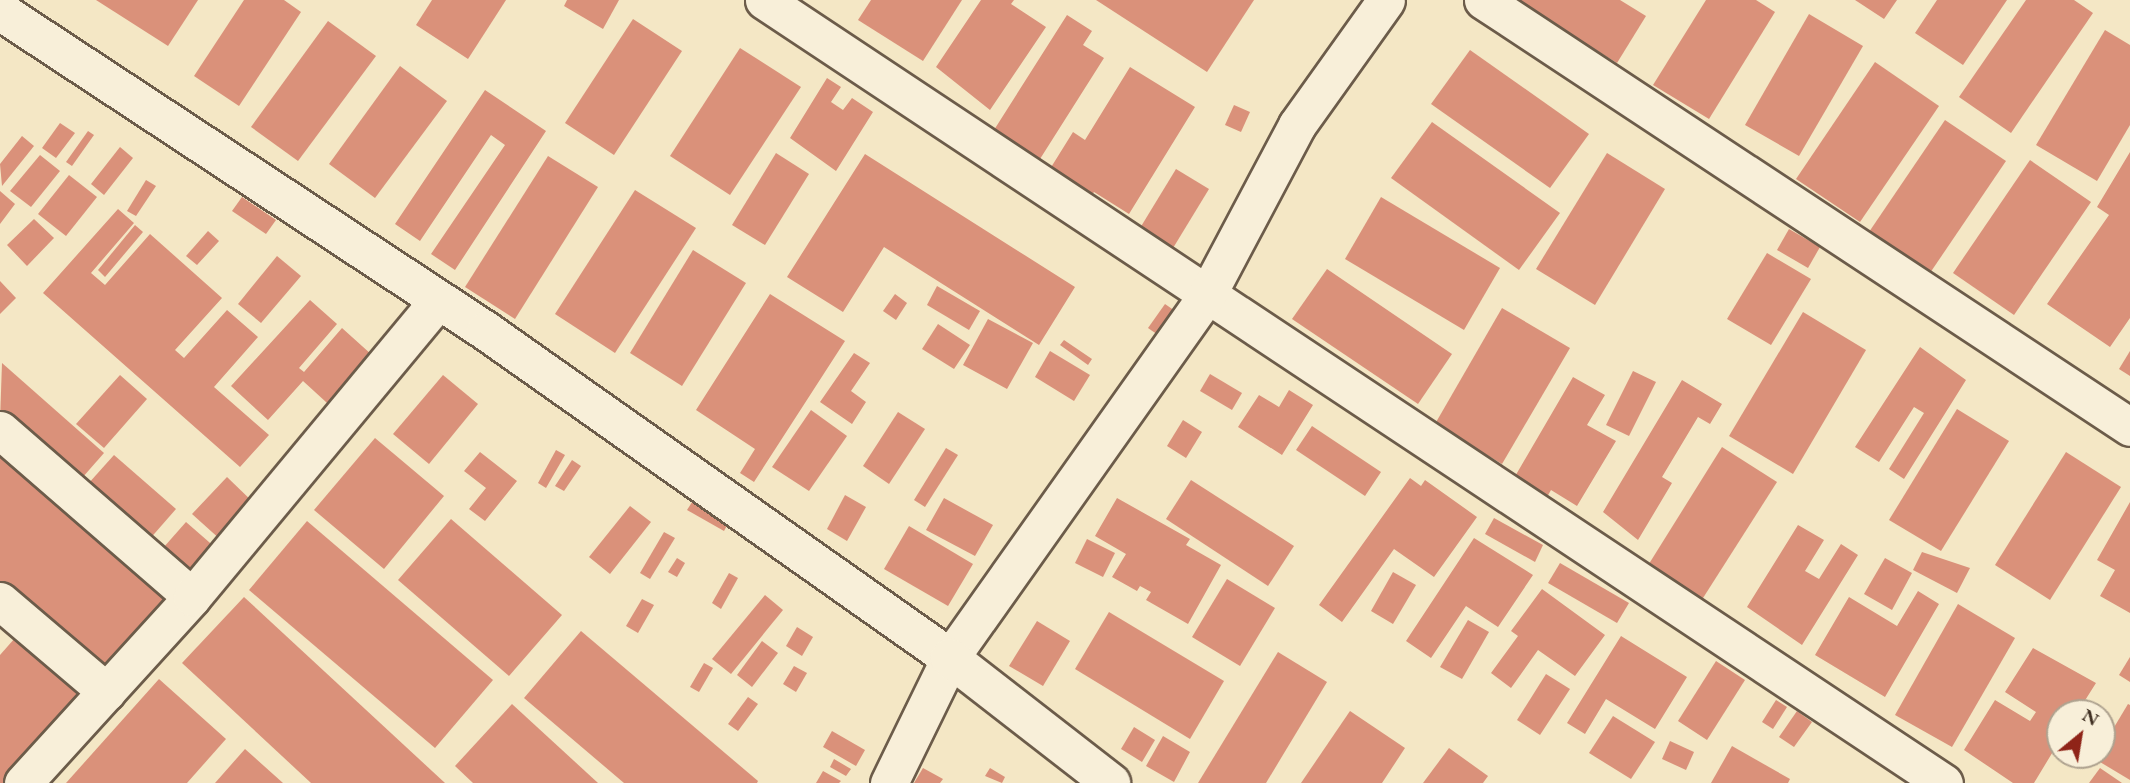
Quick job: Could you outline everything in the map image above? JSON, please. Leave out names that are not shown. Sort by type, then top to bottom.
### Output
[{"type":"street","points":[[764,0],[1944,783]]},
{"type":"street","points":[[889,783],[950,658],[1207,295],[1297,125],[1386,0]]},
{"type":"street","points":[[1483,0],[2130,427]]},
{"type":"street","points":[[0,12],[439,300],[950,658],[1111,783]]},
{"type":"street","points":[[23,783],[191,597],[439,300]]},
{"type":"street","points":[[0,430],[191,597]]},
{"type":"street","points":[[0,601],[107,692]]},
{"type":"building","points":[[96,0],[198,0],[168,46]]},
{"type":"building","points":[[244,0],[284,0],[301,12],[239,106],[194,76]]},
{"type":"building","points":[[432,0],[506,0],[468,59],[416,25]]},
{"type":"building","points":[[567,0],[619,0],[603,29],[564,6]]},
{"type":"building","points":[[871,0],[962,0],[923,61],[858,20]]},
{"type":"building","points":[[981,0],[1014,0],[1011,4],[1046,27],[990,110],[936,67]]},
{"type":"building","points":[[1096,0],[1254,0],[1207,72]]},
{"type":"building","points":[[1514,0],[1620,0],[1646,16],[1617,63]]},
{"type":"building","points":[[1706,0],[1756,0],[1775,12],[1709,119],[1653,85]]},
{"type":"building","points":[[1855,0],[1897,0],[1884,19]]},
{"type":"building","points":[[1937,0],[2007,0],[1963,65],[1915,33]]},
{"type":"building","points":[[2026,0],[2074,0],[2093,13],[2011,133],[1959,97]]},
{"type":"building","points":[[1809,14],[1863,46],[1799,156],[1745,125]]},
{"type":"building","points":[[1067,15],[1092,31],[1083,45],[1104,58],[1040,159],[994,130]]},
{"type":"building","points":[[633,19],[682,51],[614,155],[565,123]]},
{"type":"building","points":[[328,21],[376,56],[298,161],[251,127]]},
{"type":"building","points":[[2105,30],[2130,45],[2130,125],[2097,181],[2036,145]]},
{"type":"building","points":[[740,48],[801,87],[730,195],[670,156]]},
{"type":"building","points":[[1470,50],[1589,134],[1550,188],[1431,104]]},
{"type":"building","points":[[1875,62],[1939,106],[1860,222],[1796,179]]},
{"type":"building","points":[[400,66],[447,101],[375,198],[329,164]]},
{"type":"building","points":[[1130,67],[1195,107],[1129,214],[1094,192],[1087,202],[1045,177],[1073,132],[1085,140]]},
{"type":"building","points":[[827,78],[841,87],[831,102],[843,110],[852,98],[873,112],[836,171],[790,138]]},
{"type":"building","points":[[485,90],[546,131],[455,270],[431,254],[505,145],[491,135],[420,241],[395,224]]},
{"type":"building","points":[[1234,105],[1250,112],[1241,132],[1225,125]]},
{"type":"building","points":[[1945,120],[2006,161],[1930,273],[1869,232]]},
{"type":"building","points":[[1432,122],[1560,213],[1519,270],[1391,178]]},
{"type":"building","points":[[60,123],[75,133],[56,158],[42,148]]},
{"type":"building","points":[[88,131],[94,135],[72,166],[66,162]]},
{"type":"building","points":[[22,136],[34,146],[2,186],[0,164]]},
{"type":"building","points":[[120,147],[133,158],[104,195],[91,184]]},
{"type":"building","points":[[2130,152],[2130,318],[2110,347],[2047,304],[2109,215],[2097,207]]},
{"type":"building","points":[[776,153],[809,174],[765,245],[732,225]]},
{"type":"building","points":[[1607,153],[1665,189],[1595,305],[1536,269]]},
{"type":"building","points":[[865,154],[1075,287],[1039,345],[884,247],[843,312],[787,277]]},
{"type":"building","points":[[40,155],[60,171],[31,207],[10,191]]},
{"type":"building","points":[[548,156],[598,187],[515,319],[465,287]]},
{"type":"building","points":[[2030,160],[2091,202],[2014,315],[1953,273]]},
{"type":"building","points":[[1176,169],[1209,189],[1170,253],[1137,233]]},
{"type":"building","points":[[69,175],[97,197],[66,236],[38,214]]},
{"type":"building","points":[[146,180],[156,186],[136,216],[127,211]]},
{"type":"building","points":[[635,190],[696,228],[615,353],[555,314]]},
{"type":"building","points":[[0,191],[15,204],[0,224]]},
{"type":"building","points":[[242,197],[276,220],[266,234],[232,211]]},
{"type":"building","points":[[1381,197],[1500,268],[1464,330],[1345,259]]},
{"type":"building","points":[[118,209],[134,223],[91,273],[105,285],[150,234],[222,298],[175,350],[184,358],[227,310],[258,337],[214,387],[269,435],[240,467],[43,293]]},
{"type":"building","points":[[34,219],[54,238],[27,266],[7,245]]},
{"type":"building","points":[[135,225],[143,232],[105,277],[98,270]]},
{"type":"building","points":[[1789,229],[1820,247],[1808,268],[1777,250]]},
{"type":"building","points":[[208,231],[219,241],[197,265],[186,256]]},
{"type":"building","points":[[693,250],[746,283],[682,386],[630,353]]},
{"type":"building","points":[[1767,253],[1811,279],[1771,345],[1727,319]]},
{"type":"building","points":[[277,256],[301,276],[261,323],[238,304]]},
{"type":"building","points":[[1327,269],[1452,354],[1418,404],[1292,319]]},
{"type":"building","points":[[0,281],[16,298],[0,314]]},
{"type":"building","points":[[937,286],[980,311],[969,330],[927,305]]},
{"type":"building","points":[[770,294],[845,341],[754,482],[740,473],[755,449],[696,410]]},
{"type":"building","points":[[895,294],[907,303],[896,320],[883,311]]},
{"type":"building","points":[[310,300],[337,324],[299,368],[304,372],[342,328],[382,364],[338,413],[303,381],[268,420],[231,386]]},
{"type":"building","points":[[1165,304],[1178,313],[1161,337],[1148,328]]},
{"type":"building","points":[[1502,308],[1570,348],[1502,464],[1435,424]]},
{"type":"building","points":[[1803,312],[1866,350],[1793,474],[1729,436]]},
{"type":"building","points":[[988,319],[1033,343],[1007,389],[963,365]]},
{"type":"building","points":[[938,324],[970,345],[954,369],[922,349]]},
{"type":"building","points":[[1064,340],[1092,359],[1088,365],[1060,345]]},
{"type":"building","points":[[1920,347],[1966,380],[1904,479],[1889,469],[1924,413],[1914,407],[1879,462],[1855,447]]},
{"type":"building","points":[[1050,351],[1090,375],[1074,401],[1035,377]]},
{"type":"building","points":[[2130,351],[2130,376],[2119,369]]},
{"type":"building","points":[[854,353],[870,363],[851,391],[866,402],[852,424],[820,402]]},
{"type":"building","points":[[2,363],[104,453],[75,486],[0,421]]},
{"type":"building","points":[[1633,371],[1656,382],[1629,436],[1606,425]]},
{"type":"building","points":[[1210,374],[1242,393],[1232,410],[1200,391]]},
{"type":"building","points":[[120,375],[147,399],[104,448],[76,424]]},
{"type":"building","points":[[443,375],[478,404],[429,464],[393,434]]},
{"type":"building","points":[[1573,377],[1605,395],[1587,425],[1616,441],[1577,506],[1551,490],[1543,504],[1510,485]]},
{"type":"building","points":[[1682,380],[1722,404],[1710,424],[1698,417],[1662,477],[1672,483],[1638,540],[1603,512]]},
{"type":"building","points":[[1289,390],[1313,405],[1282,455],[1238,427],[1259,395],[1279,407]]},
{"type":"building","points":[[1957,409],[2009,441],[1941,551],[1889,520]]},
{"type":"building","points":[[811,410],[847,436],[809,491],[772,467]]},
{"type":"building","points":[[898,412],[925,429],[889,484],[863,466]]},
{"type":"building","points":[[1183,420],[1202,432],[1186,458],[1167,446]]},
{"type":"building","points":[[1312,426],[1381,472],[1365,496],[1296,450]]},
{"type":"building","points":[[375,438],[444,496],[384,569],[314,510]]},
{"type":"building","points":[[0,443],[180,599],[105,685],[0,594]]},
{"type":"building","points":[[1722,447],[1777,482],[1696,609],[1642,575]]},
{"type":"building","points":[[946,448],[958,455],[925,507],[914,500]]},
{"type":"building","points":[[556,450],[565,455],[546,488],[538,483]]},
{"type":"building","points":[[480,452],[517,481],[485,521],[469,509],[486,488],[464,471]]},
{"type":"building","points":[[2066,452],[2121,487],[2050,600],[1995,565]]},
{"type":"building","points":[[114,455],[176,509],[141,549],[79,494]]},
{"type":"building","points":[[572,460],[581,466],[564,491],[555,486]]},
{"type":"building","points":[[227,477],[256,505],[222,541],[192,514]]},
{"type":"building","points":[[1410,478],[1421,486],[1425,480],[1477,517],[1434,577],[1394,549],[1342,622],[1319,605]]},
{"type":"building","points":[[1191,480],[1294,546],[1268,586],[1166,519]]},
{"type":"building","points":[[845,495],[866,507],[847,541],[827,529]]},
{"type":"building","points":[[944,498],[993,525],[975,556],[926,530]]},
{"type":"building","points":[[1117,498],[1190,539],[1186,545],[1221,565],[1188,624],[1146,600],[1151,592],[1140,586],[1137,591],[1112,577],[1126,554],[1095,536]]},
{"type":"building","points":[[694,499],[730,520],[724,531],[687,510]]},
{"type":"building","points":[[2130,502],[2130,613],[2100,596],[2115,570],[2097,560]]},
{"type":"building","points":[[630,506],[651,522],[610,574],[589,557]]},
{"type":"building","points":[[1494,518],[1543,545],[1535,562],[1485,534]]},
{"type":"building","points":[[451,519],[562,615],[509,676],[398,580]]},
{"type":"building","points":[[307,521],[493,680],[435,748],[249,590]]},
{"type":"building","points":[[186,522],[217,549],[187,584],[156,556]]},
{"type":"building","points":[[1798,525],[1824,540],[1805,571],[1819,579],[1841,544],[1858,555],[1802,645],[1747,607]]},
{"type":"building","points":[[909,526],[973,564],[948,606],[884,569]]},
{"type":"building","points":[[664,532],[675,538],[650,579],[640,573]]},
{"type":"building","points":[[1474,538],[1533,575],[1498,627],[1466,606],[1431,658],[1406,641]]},
{"type":"building","points":[[1087,539],[1115,553],[1103,577],[1075,563]]},
{"type":"building","points":[[1922,552],[1970,568],[1957,593],[1913,570]]},
{"type":"building","points":[[677,558],[685,563],[677,577],[668,572]]},
{"type":"building","points":[[1885,558],[1912,573],[1892,610],[1864,594]]},
{"type":"building","points":[[1560,563],[1629,603],[1617,623],[1548,583]]},
{"type":"building","points":[[1393,572],[1416,585],[1393,624],[1371,611]]},
{"type":"building","points":[[729,573],[738,578],[721,609],[712,603]]},
{"type":"building","points":[[1227,579],[1275,608],[1240,666],[1192,637]]},
{"type":"building","points":[[1542,589],[1605,635],[1575,676],[1538,650],[1511,688],[1491,673],[1518,636],[1511,631]]},
{"type":"building","points":[[1918,591],[1939,604],[1885,697],[1815,655],[1849,597],[1897,626]]},
{"type":"building","points":[[765,595],[783,610],[731,674],[712,659]]},
{"type":"building","points":[[244,597],[445,783],[311,783],[182,663]]},
{"type":"building","points":[[642,599],[654,605],[638,633],[626,626]]},
{"type":"building","points":[[1958,604],[2015,638],[1952,747],[1895,715]]},
{"type":"building","points":[[1109,612],[1224,681],[1190,739],[1075,669]]},
{"type":"building","points":[[1468,620],[1489,632],[1462,679],[1440,667]]},
{"type":"building","points":[[1037,621],[1070,641],[1043,686],[1009,666]]},
{"type":"building","points":[[797,627],[813,637],[802,656],[786,646]]},
{"type":"building","points":[[581,631],[758,781],[757,783],[624,783],[524,698]]},
{"type":"building","points":[[1621,636],[1687,677],[1655,729],[1606,699],[1585,734],[1567,723]]},
{"type":"building","points":[[15,638],[86,698],[13,783],[0,783],[0,655]]},
{"type":"building","points":[[762,641],[778,653],[752,687],[737,675]]},
{"type":"building","points":[[2033,648],[2096,683],[2086,699],[2046,699],[2046,763],[2034,783],[2013,783],[1964,750],[1995,700],[2030,721],[2036,712],[2005,692]]},
{"type":"building","points":[[1278,652],[1327,682],[1266,783],[1198,783]]},
{"type":"building","points":[[2130,657],[2130,682],[2119,675]]},
{"type":"building","points":[[1716,661],[1745,680],[1707,740],[1678,721]]},
{"type":"building","points":[[704,663],[713,668],[699,692],[690,687]]},
{"type":"building","points":[[794,666],[807,673],[796,692],[783,684]]},
{"type":"building","points":[[1546,674],[1570,689],[1540,735],[1517,720]]},
{"type":"building","points":[[159,679],[226,739],[187,783],[66,783]]},
{"type":"building","points":[[748,697],[758,704],[738,731],[728,724]]},
{"type":"building","points":[[1776,700],[1787,707],[1773,729],[1762,722]]},
{"type":"building","points":[[512,704],[598,783],[473,783],[455,766]]},
{"type":"building","points":[[2128,704],[2130,705],[2130,780],[2112,769],[2116,769],[2116,724]]},
{"type":"building","points":[[1350,711],[1405,748],[1382,783],[1301,783]]},
{"type":"building","points":[[1797,711],[1812,722],[1794,747],[1779,737]]},
{"type":"building","points":[[1613,716],[1655,742],[1631,779],[1589,753]]},
{"type":"building","points":[[1134,727],[1155,740],[1142,762],[1121,749]]},
{"type":"building","points":[[832,731],[865,750],[856,766],[823,747]]},
{"type":"building","points":[[1163,736],[1190,752],[1174,782],[1146,766]]},
{"type":"building","points":[[1670,741],[1694,752],[1686,770],[1662,759]]},
{"type":"building","points":[[1732,746],[1790,779],[1788,783],[1711,783]]},
{"type":"building","points":[[1449,748],[1488,776],[1483,783],[1423,783]]},
{"type":"building","points":[[245,749],[283,783],[215,783]]},
{"type":"building","points":[[834,759],[851,769],[846,776],[830,767]]},
{"type":"building","points":[[923,768],[943,779],[940,783],[914,783]]},
{"type":"building","points":[[990,768],[1005,777],[1002,783],[985,776]]},
{"type":"building","points":[[2101,769],[2122,783],[2089,783]]},
{"type":"building","points":[[823,771],[841,781],[816,783]]}]
